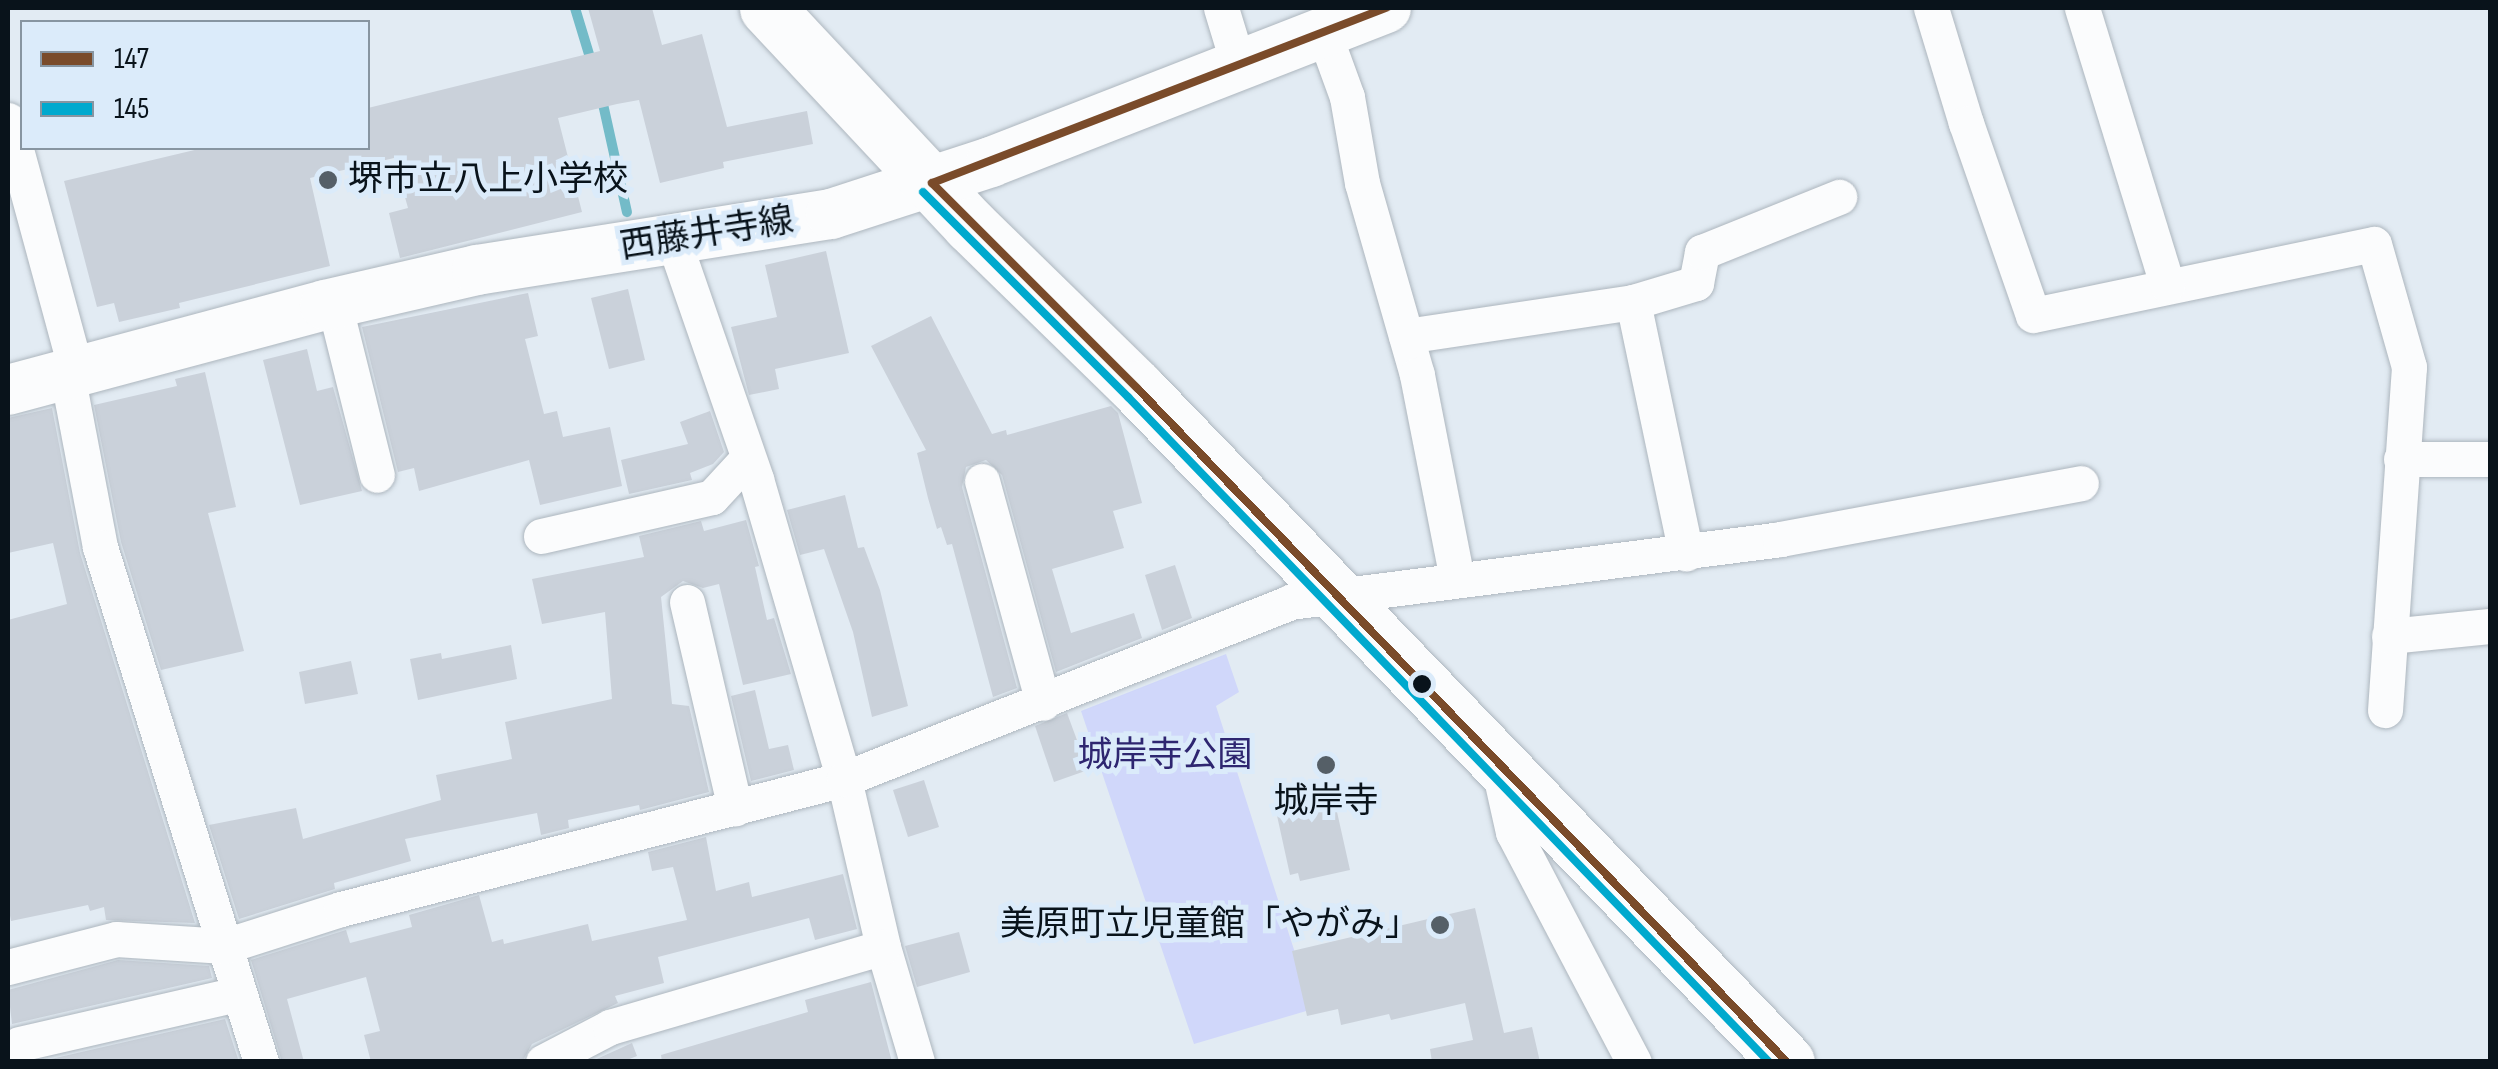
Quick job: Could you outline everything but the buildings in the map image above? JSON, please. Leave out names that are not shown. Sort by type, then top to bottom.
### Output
[{"type":"main road","points":[[767,8],[932,183],[1137,388],[1788,1062]]},
{"type":"main road","name":"西藤井寺線","points":[[8,390],[334,303],[477,270],[831,214],[932,183],[1386,8]]},
{"type":"street","points":[[1221,8],[1238,64]]},
{"type":"street","points":[[1931,8],[1966,122],[2034,315],[2374,244],[2409,367],[2386,710]]},
{"type":"street","points":[[2082,8],[2167,285]]},
{"type":"street","points":[[1323,30],[1348,98],[1362,183],[1406,336],[1457,579]]},
{"type":"street","points":[[8,120],[72,372],[100,547],[260,1062]]},
{"type":"street","points":[[1406,336],[1633,302],[1696,283],[1702,252],[1838,197]]},
{"type":"street","points":[[673,239],[748,458],[844,779],[917,1062]]},
{"type":"street","points":[[1633,302],[1686,553]]},
{"type":"street","points":[[334,303],[378,476]]},
{"type":"street","points":[[541,536],[712,496],[748,458]]},
{"type":"street","points":[[2400,459],[2490,459]]},
{"type":"street","points":[[982,481],[1044,703]]},
{"type":"street","points":[[8,967],[116,939],[225,946],[340,909],[844,779],[1044,703],[1290,602],[1686,553],[2081,482]]},
{"type":"street","points":[[687,602],[735,808]]},
{"type":"street","points":[[2389,636],[2490,626]]},
{"type":"street","points":[[1498,764],[1513,832],[1634,1062]]},
{"type":"street","points":[[543,1062],[610,1027],[884,946]]},
{"type":"street","points":[[19,1044],[237,994]]},
{"type":"green space","name":"城岸寺公園","points":[[1226,654],[1239,692],[1216,706],[1313,1009],[1194,1044],[1081,711]]},
{"type":"waterway","points":[[575,8],[592,64]]},
{"type":"waterway","points":[[601,95],[627,212]]},
{"type":"transit line","name":"147","points":[[932,183],[1386,8]]},
{"type":"transit line","name":"147","points":[[932,183],[1137,388],[1787,1062]]},
{"type":"transit line","name":"145","points":[[923,192],[1128,397],[1769,1062]]},
{"type":"place","name":"堺市立八上小学校","points":[[328,180]]},
{"type":"place","name":"城岸寺","points":[[1326,765]]},
{"type":"place","name":"美原町立児童館「やがみ」","points":[[1440,925]]}]
